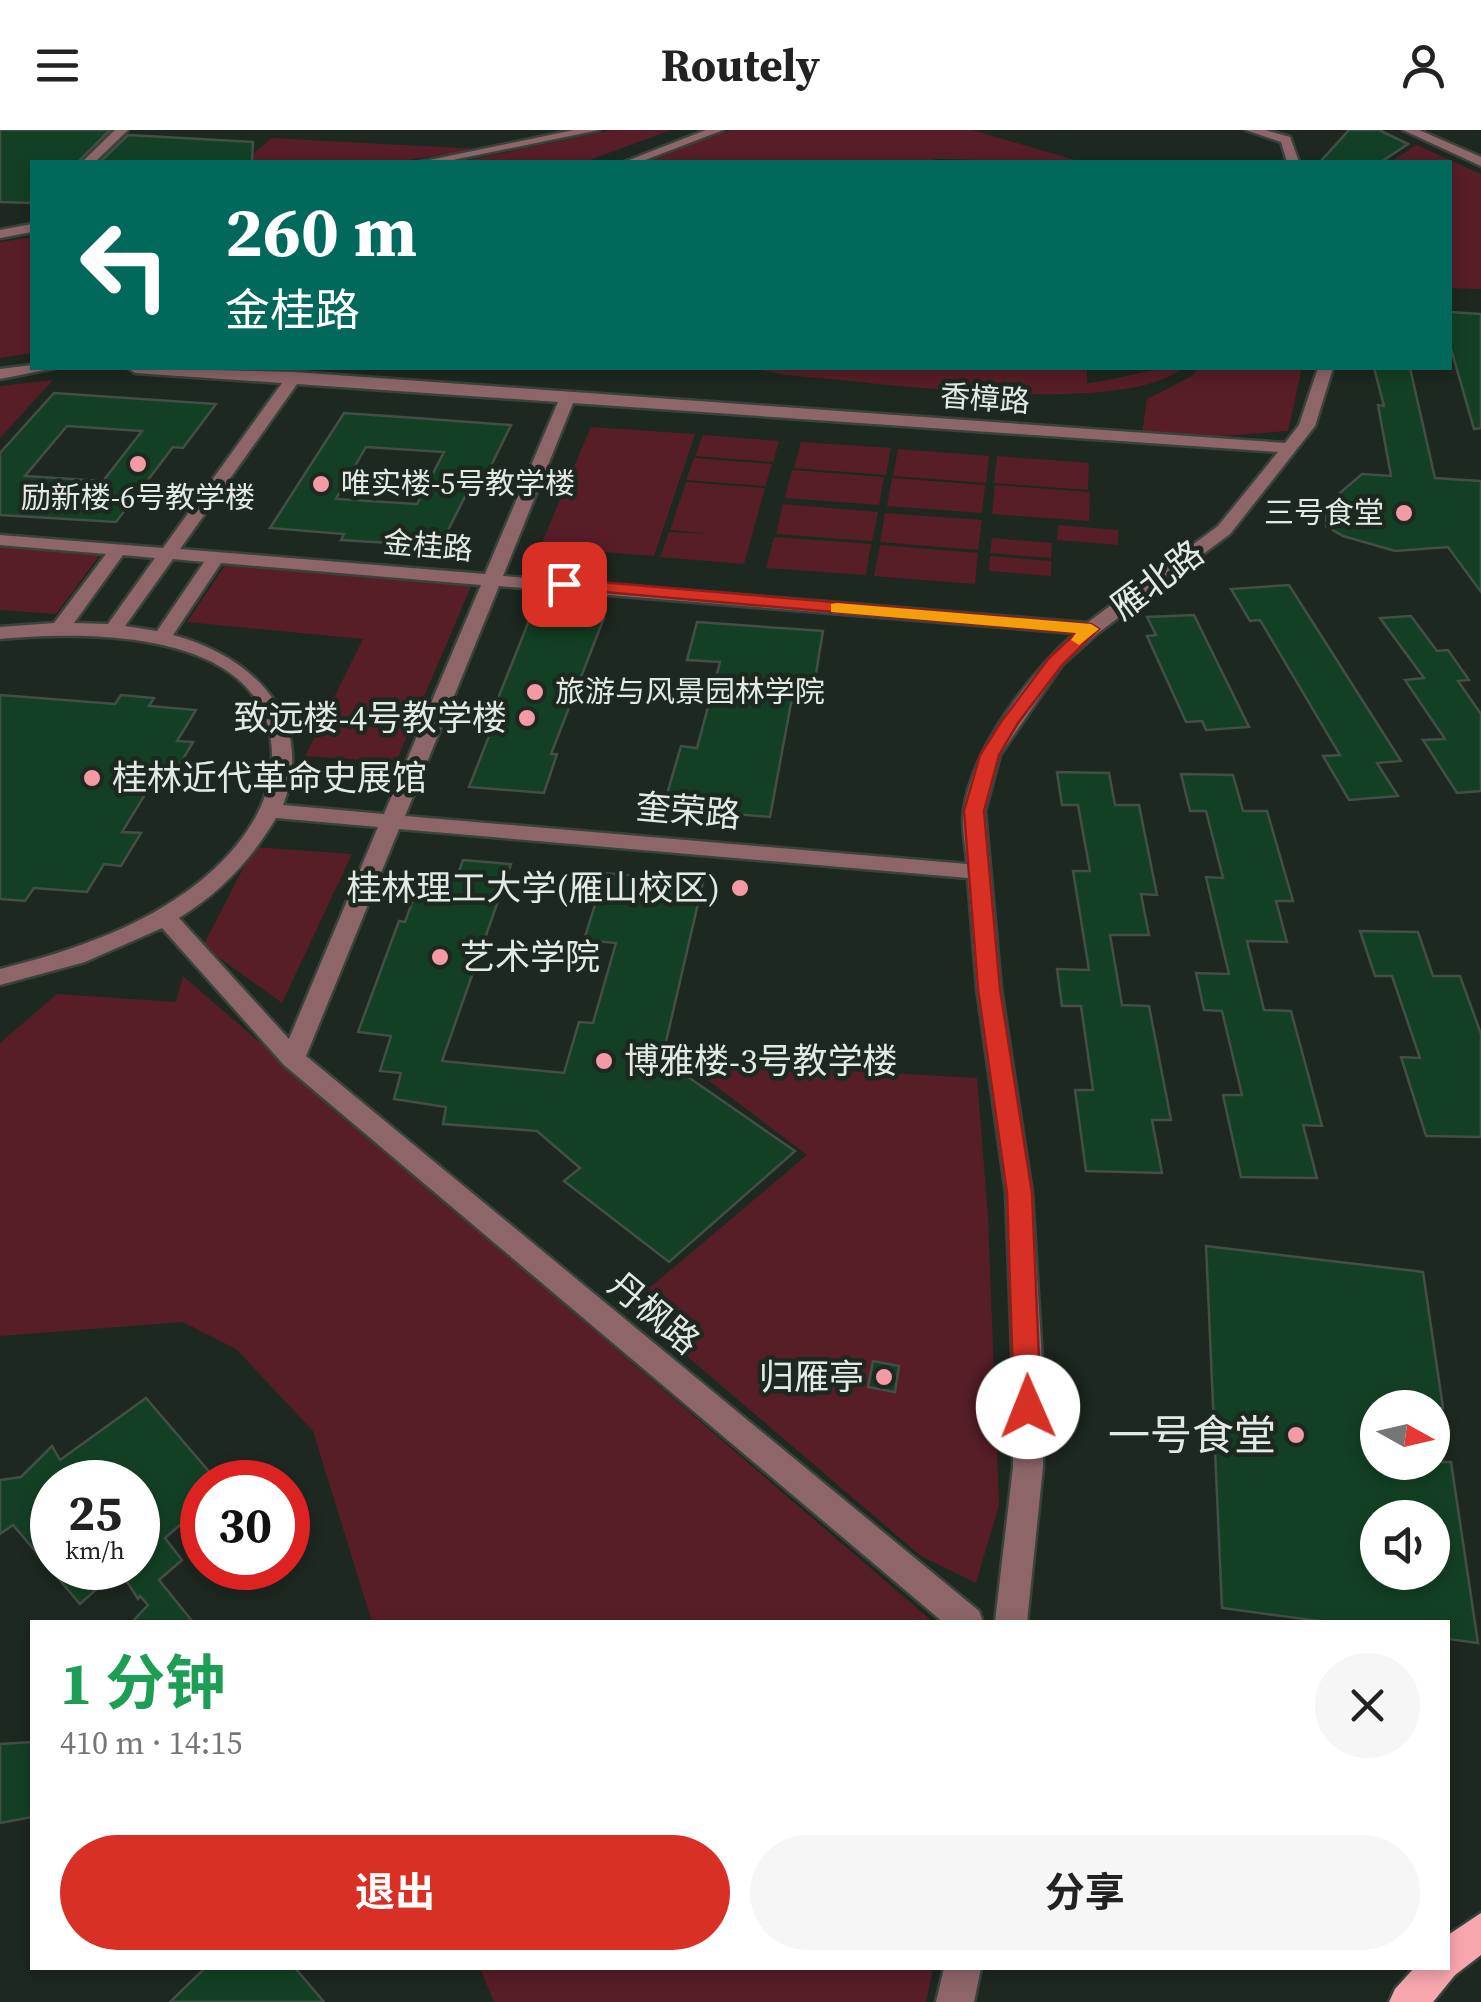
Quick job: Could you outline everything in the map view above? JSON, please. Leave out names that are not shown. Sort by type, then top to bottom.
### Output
[{"type":"main road","points":[[1450,1957],[1481,1931]]},
{"type":"main road","points":[[1408,2002],[1438,1970]]},
{"type":"street","points":[[90,160],[122,130]]},
{"type":"street","points":[[436,160],[593,130]]},
{"type":"street","points":[[636,160],[718,130]]},
{"type":"street","points":[[1252,130],[1286,140],[1291,160]]},
{"type":"street","points":[[1409,130],[1481,162]]},
{"type":"street","points":[[0,234],[25,230]]},
{"type":"street","points":[[0,374],[31,370]]},
{"type":"street","name":"香樟路","points":[[170,370],[1292,448]]},
{"type":"street","name":"雁北路","points":[[1011,1620],[1028,1467],[1020,1193],[989,989],[974,811],[990,755],[1055,662],[1091,629],[1224,530],[1292,448],[1318,399],[1325,370]]},
{"type":"street","points":[[113,630],[294,377]]},
{"type":"street","points":[[293,1060],[568,397]]},
{"type":"street","name":"金桂路","points":[[0,540],[1091,629]]},
{"type":"street","points":[[61,627],[119,549]]},
{"type":"street","points":[[162,637],[217,556]]},
{"type":"street","points":[[0,634],[61,627],[162,637],[224,664],[249,681],[268,702],[284,753],[270,811],[224,870],[164,916],[49,966],[0,977]]},
{"type":"street","name":"奎荣路","points":[[270,811],[978,872]]},
{"type":"street","name":"丹枫路","points":[[164,916],[293,1060],[965,1620]]},
{"type":"street","points":[[955,2002],[963,1970]]},
{"type":"shaded area","points":[[611,130],[671,130],[589,160],[469,160]]},
{"type":"shaded area","points":[[730,130],[972,130],[1075,160],[934,159],[647,160]]},
{"type":"shaded area","points":[[271,138],[478,149],[409,160],[247,160]]},
{"type":"shaded area","points":[[1417,145],[1450,160],[1393,160]]},
{"type":"shaded area","points":[[1452,161],[1481,174],[1481,289],[1452,288]]},
{"type":"shaded area","points":[[30,237],[30,353],[0,358],[0,242]]},
{"type":"shaded area","points":[[761,370],[1087,370],[1087,383],[1179,370],[1151,383],[1052,394],[932,389]]},
{"type":"shaded area","points":[[1196,370],[1302,370],[1288,431],[1195,438],[1142,433],[1147,399]]},
{"type":"shaded area","points":[[53,380],[0,438],[0,386]]},
{"type":"shaded area","points":[[591,427],[695,434],[654,556],[540,547]]},
{"type":"shaded area","points":[[703,435],[779,441],[773,462],[695,456]]},
{"type":"shaded area","points":[[801,442],[891,448],[886,475],[794,468]]},
{"type":"shaded area","points":[[898,449],[989,456],[986,483],[893,476]]},
{"type":"shaded area","points":[[997,456],[1089,463],[1088,490],[994,483]]},
{"type":"shaded area","points":[[694,458],[772,464],[765,486],[686,480]]},
{"type":"shaded area","points":[[792,470],[884,477],[879,505],[785,498]]},
{"type":"shaded area","points":[[892,478],[985,485],[982,513],[887,506]]},
{"type":"shaded area","points":[[686,482],[765,488],[744,564],[660,557],[669,532],[709,534],[670,530]]},
{"type":"shaded area","points":[[995,485],[1090,492],[1089,521],[992,514]]},
{"type":"shaded area","points":[[783,504],[878,512],[872,541],[776,534]]},
{"type":"shaded area","points":[[885,513],[982,520],[978,550],[880,542]]},
{"type":"shaded area","points":[[1058,525],[1118,530],[1118,545],[1057,540]]},
{"type":"shaded area","points":[[774,537],[871,544],[866,575],[766,568]]},
{"type":"shaded area","points":[[992,538],[1052,543],[1051,558],[990,553]]},
{"type":"shaded area","points":[[0,545],[102,552],[56,614],[0,610]]},
{"type":"shaded area","points":[[880,545],[978,553],[975,584],[874,576]]},
{"type":"shaded area","points":[[990,556],[1051,561],[1051,576],[989,571]]},
{"type":"shaded area","points":[[228,561],[473,582],[396,762],[305,756],[363,639],[187,622]]},
{"type":"shaded area","points":[[254,847],[352,854],[282,1003],[203,946]]},
{"type":"shaded area","points":[[183,976],[931,1620],[371,1620],[313,1431],[236,1349],[183,1322],[0,1336],[0,1043],[57,994],[176,1002]]},
{"type":"shaded area","points":[[684,1062],[977,1078],[988,1217],[999,1505],[976,1583],[921,1556],[628,1306],[807,1155]]},
{"type":"shaded area","points":[[481,1970],[933,1970],[926,2002],[494,2002]]},
{"type":"building","points":[[0,130],[110,130],[80,160],[30,160],[30,203],[0,202]]},
{"type":"building","points":[[1349,130],[1379,130],[1408,144],[1384,160],[1322,160]]},
{"type":"building","points":[[128,135],[253,142],[252,160],[102,160]]},
{"type":"building","points":[[1452,312],[1481,314],[1481,428],[1474,429],[1452,352]]},
{"type":"building","name":"三号食堂","points":[[1375,370],[1410,370],[1435,478],[1481,481],[1481,592],[1448,547],[1395,551],[1343,536],[1326,526],[1327,504],[1362,474],[1391,476],[1378,405],[1384,406]]},
{"type":"building","name":"励新楼-6号教学楼","points":[[54,393],[216,404],[183,448],[173,447],[116,522],[0,515],[0,453]],"holes":[[[67,426],[142,431],[103,481],[25,476]]]},
{"type":"building","name":"唯实楼-5号教学楼","points":[[344,413],[511,425],[489,470],[479,469],[440,546],[341,540],[344,534],[270,528]],"holes":[[[366,447],[444,452],[417,504],[336,499]]]},
{"type":"building","points":[[1289,585],[1401,761],[1377,763],[1398,796],[1349,800],[1323,756],[1340,755],[1260,620],[1250,621],[1231,589]]},
{"type":"building","points":[[532,613],[604,618],[551,754],[557,754],[544,793],[469,787],[491,731],[485,731]]},
{"type":"building","points":[[1194,615],[1249,727],[1206,730],[1202,721],[1186,722],[1147,636],[1156,635],[1147,617]]},
{"type":"building","points":[[1411,616],[1437,651],[1448,650],[1469,680],[1458,681],[1481,714],[1481,791],[1457,793],[1423,740],[1445,739],[1405,680],[1424,678],[1380,618]]},
{"type":"building","points":[[697,622],[823,631],[811,704],[791,703],[770,817],[663,808],[681,746],[697,748],[720,662],[687,660]]},
{"type":"building","points":[[0,695],[115,704],[121,695],[154,698],[149,706],[196,710],[177,741],[193,742],[179,766],[163,765],[122,832],[141,833],[121,866],[104,864],[87,892],[34,888],[25,901],[0,899]]},
{"type":"building","points":[[1057,772],[1109,773],[1115,805],[1139,805],[1157,895],[1141,894],[1149,935],[1110,935],[1122,1005],[1149,1006],[1171,1120],[1152,1120],[1162,1173],[1086,1171],[1075,1090],[1093,1090],[1081,1006],[1062,1006],[1057,969],[1089,970],[1073,871],[1090,871],[1078,805],[1062,805]]},
{"type":"building","points":[[1181,774],[1233,775],[1243,811],[1267,811],[1293,901],[1276,901],[1287,942],[1247,941],[1264,1010],[1291,1011],[1322,1126],[1303,1125],[1317,1178],[1241,1177],[1223,1095],[1242,1095],[1222,1011],[1204,1010],[1196,973],[1229,974],[1206,877],[1223,878],[1206,811],[1190,811]]},
{"type":"building","name":"博雅楼-3号教学楼","points":[[463,860],[511,864],[442,1061],[564,1073],[579,1022],[593,1023],[616,943],[584,940],[605,873],[703,882],[662,1059],[795,1151],[669,1262],[564,1181],[580,1168],[537,1131],[443,1124],[446,1107],[394,1099],[401,1073],[380,1071],[391,1036],[358,1032],[399,921],[405,922],[424,870],[458,874]]},
{"type":"building","points":[[1360,931],[1418,932],[1433,976],[1460,976],[1481,1034],[1481,1137],[1426,1136],[1401,1057],[1420,1058],[1392,976],[1375,976]]},
{"type":"building","name":"一号食堂","points":[[1206,1246],[1423,1272],[1440,1390],[1360,1390],[1360,1480],[1450,1480],[1451,1462],[1478,1643],[1450,1639],[1450,1620],[1312,1620],[1222,1608]]},
{"type":"building","name":"归雁亭","points":[[873,1361],[899,1366],[895,1392],[868,1387]]},
{"type":"building","points":[[146,1398],[199,1460],[180,1460],[180,1525],[165,1538],[180,1562],[160,1579],[160,1460],[60,1460]]},
{"type":"building","points":[[52,1446],[60,1460],[38,1460]]},
{"type":"building","points":[[30,1468],[30,1545],[13,1525],[0,1534],[0,1480],[21,1477]]},
{"type":"building","points":[[160,1581],[191,1620],[134,1620],[148,1605],[140,1596],[138,1599],[132,1590],[160,1590]]},
{"type":"building","points":[[68,1590],[96,1590],[80,1604]]},
{"type":"building","points":[[30,1742],[30,1817],[0,1823],[0,1744]]},
{"type":"building","points":[[203,1970],[297,1970],[324,2002],[170,2002]]},
{"type":"slow traffic","points":[[837,608],[1091,629],[1079,640]]},
{"type":"place","name":"励新楼-6号教学楼","points":[[138,464]]},
{"type":"place","name":"唯实楼-5号教学楼","points":[[321,484]]},
{"type":"place","name":"三号食堂","points":[[1404,513]]},
{"type":"place","name":"旅游与风景园林学院","points":[[535,692]]},
{"type":"place","name":"致远楼-4号教学楼","points":[[527,718]]},
{"type":"place","name":"桂林近代革命史展馆","points":[[92,778]]},
{"type":"place","name":"桂林理工大学(雁山校区)","points":[[740,888]]},
{"type":"place","name":"艺术学院","points":[[440,957]]},
{"type":"place","name":"博雅楼-3号教学楼","points":[[604,1061]]},
{"type":"place","name":"归雁亭","points":[[884,1377]]},
{"type":"place","name":"一号食堂","points":[[1296,1435]]},
{"type":"route","points":[[564,584],[1091,629],[1055,662],[1010,722],[990,755],[974,811],[989,989],[1020,1193],[1028,1407]]}]
